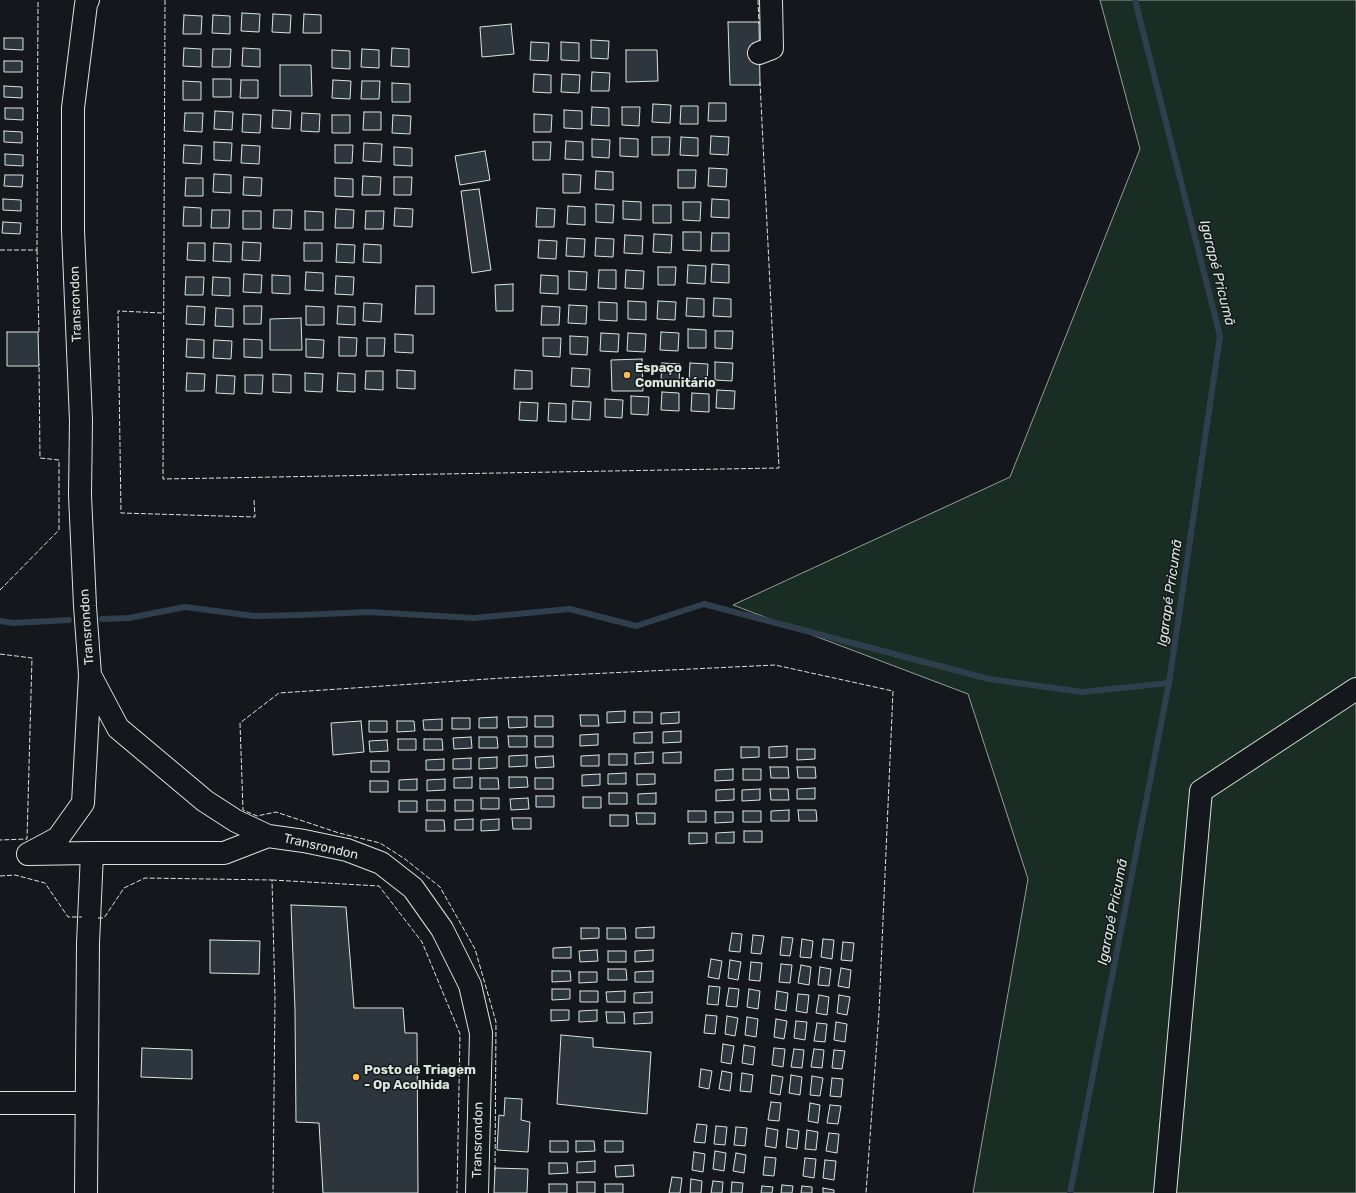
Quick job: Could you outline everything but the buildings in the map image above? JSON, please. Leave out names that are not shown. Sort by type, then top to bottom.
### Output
[{"type":"street","name":"Transrondon","points":[[88,0],[86,4],[73,108],[73,230],[80,421],[80,495],[90,675],[118,728],[205,801],[236,821],[268,836],[304,841],[347,850],[381,863],[413,888],[442,929],[470,985],[481,1033],[477,1193]]},
{"type":"street","points":[[759,53],[772,48],[771,0]]},
{"type":"street","points":[[90,675],[83,803],[58,838],[28,854],[224,853],[268,836]]},
{"type":"street","points":[[1165,1193],[1201,791],[1356,689]]},
{"type":"street","points":[[86,1193],[88,943],[92,853]]},
{"type":"street","points":[[0,1103],[87,1103]]},
{"type":"green space","points":[[1100,0],[1356,0],[1356,1193],[973,1193],[1028,879],[968,694],[733,605],[1010,477],[1140,149]]},
{"type":"waterway","name":"Igarapé Pricumã","points":[[1070,1193],[1169,683],[1220,336],[1135,0]]},
{"type":"waterway","points":[[102,619],[129,618],[185,607],[254,616],[369,612],[474,618],[570,609],[636,626],[704,604],[989,679],[1082,692],[1169,683]]},
{"type":"waterway","points":[[0,621],[13,623],[69,620]]},
{"type":"fence","points":[[0,250],[37,250],[38,0]]},
{"type":"fence","points":[[165,0],[163,479],[779,468],[760,82]]},
{"type":"fence","points":[[758,0],[759,24]]},
{"type":"fence","points":[[37,250],[39,334]]},
{"type":"fence","points":[[162,313],[118,311],[121,513],[255,517],[254,500]]},
{"type":"fence","points":[[0,590],[59,530],[59,460],[40,458],[39,364]]},
{"type":"fence","points":[[0,654],[32,658],[27,839],[0,840]]},
{"type":"fence","points":[[495,1170],[496,1022],[475,949],[440,887],[405,859],[380,843],[339,833],[276,812],[257,816],[243,810],[240,723],[279,693],[503,678],[775,665],[893,691],[879,1012],[866,1193]]},
{"type":"fence","points":[[0,876],[15,875],[45,883],[68,917],[82,917]]},
{"type":"fence","points":[[98,918],[104,918],[124,888],[145,878],[272,880],[275,997],[273,1193]]},
{"type":"fence","points":[[272,880],[379,886],[422,942],[460,1034],[457,1193]]},
{"type":"place","name":"Espaço Comunitário","points":[[627,375]]},
{"type":"place","name":"Posto de Triagem - Op Acolhida","points":[[356,1077]]}]
